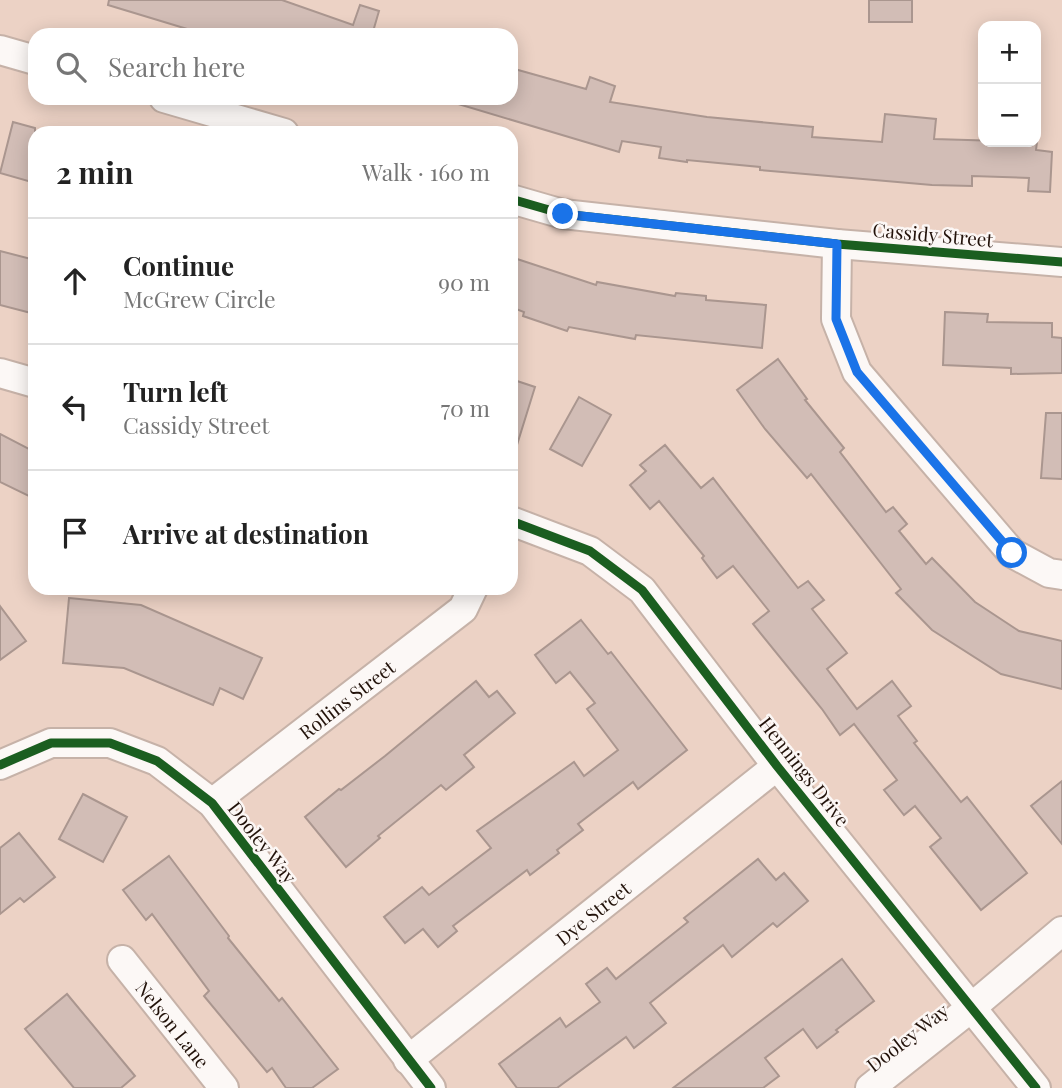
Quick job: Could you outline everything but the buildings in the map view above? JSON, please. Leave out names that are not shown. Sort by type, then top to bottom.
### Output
[{"type":"street","points":[[0,50],[28,58]]},
{"type":"street","points":[[188,105],[260,126]]},
{"type":"street","name":"Cassidy Street","points":[[518,201],[563,214],[837,244],[1062,262]]},
{"type":"street","points":[[837,244],[836,319],[857,372],[1012,553],[1049,573],[1062,575]]},
{"type":"street","points":[[0,373],[28,381]]},
{"type":"street","name":"Hennings Drive","points":[[518,524],[590,551],[642,590],[777,766],[1036,1088]]},
{"type":"street","name":"Rollins Street","points":[[212,803],[463,609],[470,595]]},
{"type":"street","name":"Dooley Way","points":[[0,765],[51,743],[110,743],[157,761],[212,803],[431,1088]]},
{"type":"street","name":"Dye Street","points":[[408,1059],[777,766]]},
{"type":"street","name":"Dooley Way","points":[[870,1088],[1062,932]]},
{"type":"street","name":"Nelson Lane","points":[[122,960],[223,1088]]},
{"type":"cycle path","points":[[518,201],[563,214],[837,244],[1062,262]]},
{"type":"cycle path","points":[[518,524],[590,551],[642,590],[777,766],[1036,1088]]},
{"type":"cycle path","points":[[0,765],[51,743],[110,743],[157,761],[212,803],[431,1088]]},
{"type":"route","points":[[563,214],[837,244],[836,319],[857,372],[1012,553]]}]
